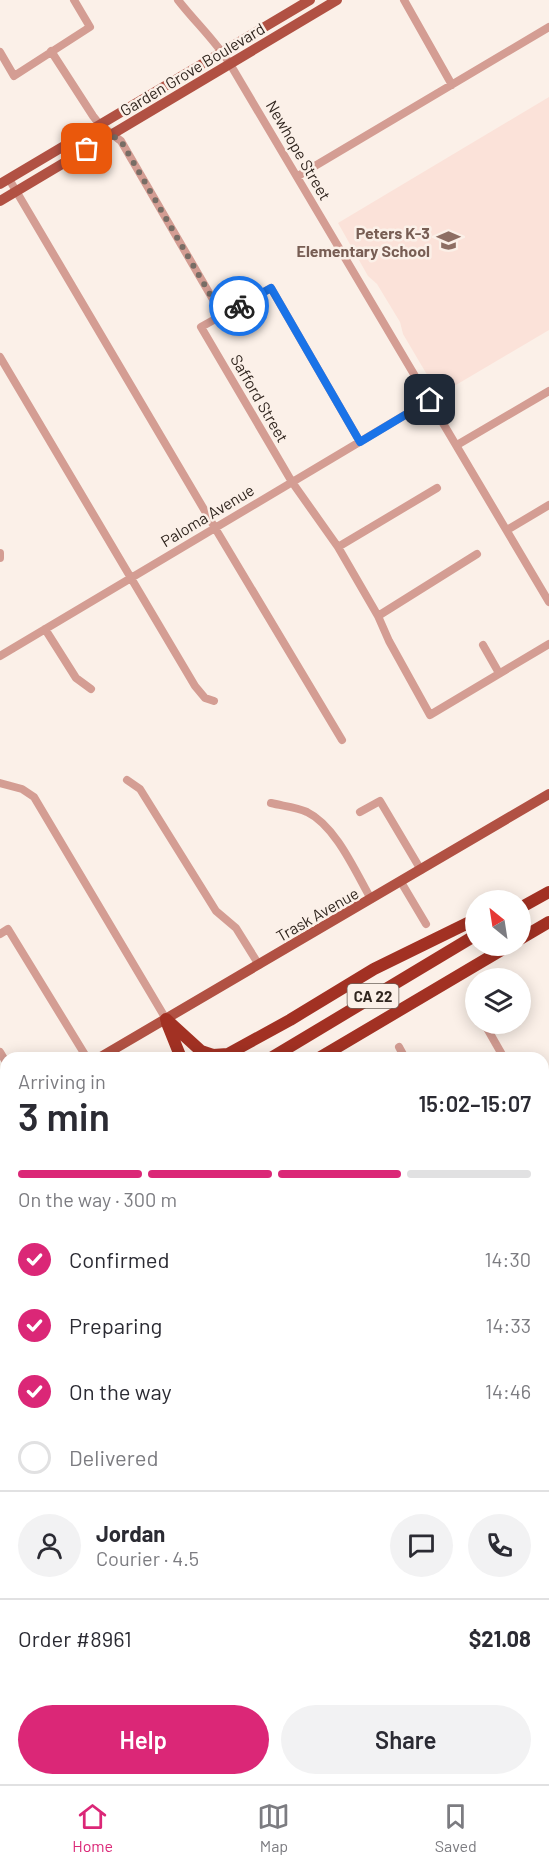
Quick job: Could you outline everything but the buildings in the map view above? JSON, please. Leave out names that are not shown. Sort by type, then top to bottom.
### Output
[{"type":"highway","points":[[531,901],[549,892]]},
{"type":"highway","points":[[531,933],[549,922]]},
{"type":"highway","points":[[232,1052],[374,969],[465,924]]},
{"type":"highway","name":"CA 22","points":[[281,1052],[465,942]]},
{"type":"highway","name":"CA 22","points":[[330,1052],[492,956]]},
{"type":"highway","points":[[343,1052],[400,1011]]},
{"type":"highway","points":[[166,1019],[204,1052]]},
{"type":"highway","points":[[166,1019],[179,1052]]},
{"type":"main road","name":"Garden Grove Boulevard","points":[[5,182],[310,0]]},
{"type":"main road","name":"Garden Grove Boulevard","points":[[0,201],[337,0]]},
{"type":"main road","name":"Trask Avenue","points":[[109,1052],[549,795]]},
{"type":"street","points":[[0,52],[14,76],[90,27],[74,0]]},
{"type":"street","name":"Newhope Street","points":[[178,0],[191,18],[223,52],[549,603]]},
{"type":"street","points":[[404,0],[452,85]]},
{"type":"street","points":[[298,176],[549,27]]},
{"type":"street","points":[[51,51],[100,125],[121,141],[222,315],[271,288],[360,442]]},
{"type":"street","points":[[5,182],[16,191],[342,740]]},
{"type":"street","name":"Safford Street","points":[[222,315],[201,327],[292,482],[338,547],[378,616],[389,642],[430,715],[499,673]]},
{"type":"street","points":[[0,357],[195,687],[205,698],[214,701]]},
{"type":"street","points":[[457,445],[549,391]]},
{"type":"street","name":"Paloma Avenue","points":[[0,656],[430,400]]},
{"type":"street","points":[[338,547],[437,488]]},
{"type":"street","points":[[507,530],[549,505]]},
{"type":"street","points":[[378,616],[477,554]]},
{"type":"street","points":[[45,629],[76,678],[91,689]]},
{"type":"street","points":[[483,645],[499,673],[549,644]]},
{"type":"street","points":[[127,780],[140,789],[216,911],[236,928],[259,965]]},
{"type":"street","points":[[0,783],[22,789],[34,797],[166,1019]]},
{"type":"street","points":[[360,812],[380,801],[421,870]]},
{"type":"street","points":[[271,803],[308,813],[325,826],[339,843],[371,899]]},
{"type":"street","points":[[401,882],[426,924]]},
{"type":"street","points":[[4,931],[83,1052]]},
{"type":"street","points":[[490,1034],[501,1052]]},
{"type":"street","points":[[399,1047],[402,1052]]},
{"type":"shaded area","name":"Peters K-3 Elementary School","points":[[549,97],[549,330],[439,395],[403,334],[400,322],[377,284],[368,276],[338,223]]},
{"type":"way so far","points":[[87,149],[111,135],[121,141],[222,315],[239,306]]},
{"type":"place","name":"Peters K-3 Elementary School","points":[[448,241]]},
{"type":"route","points":[[239,306],[271,288],[360,442],[430,400]]}]
